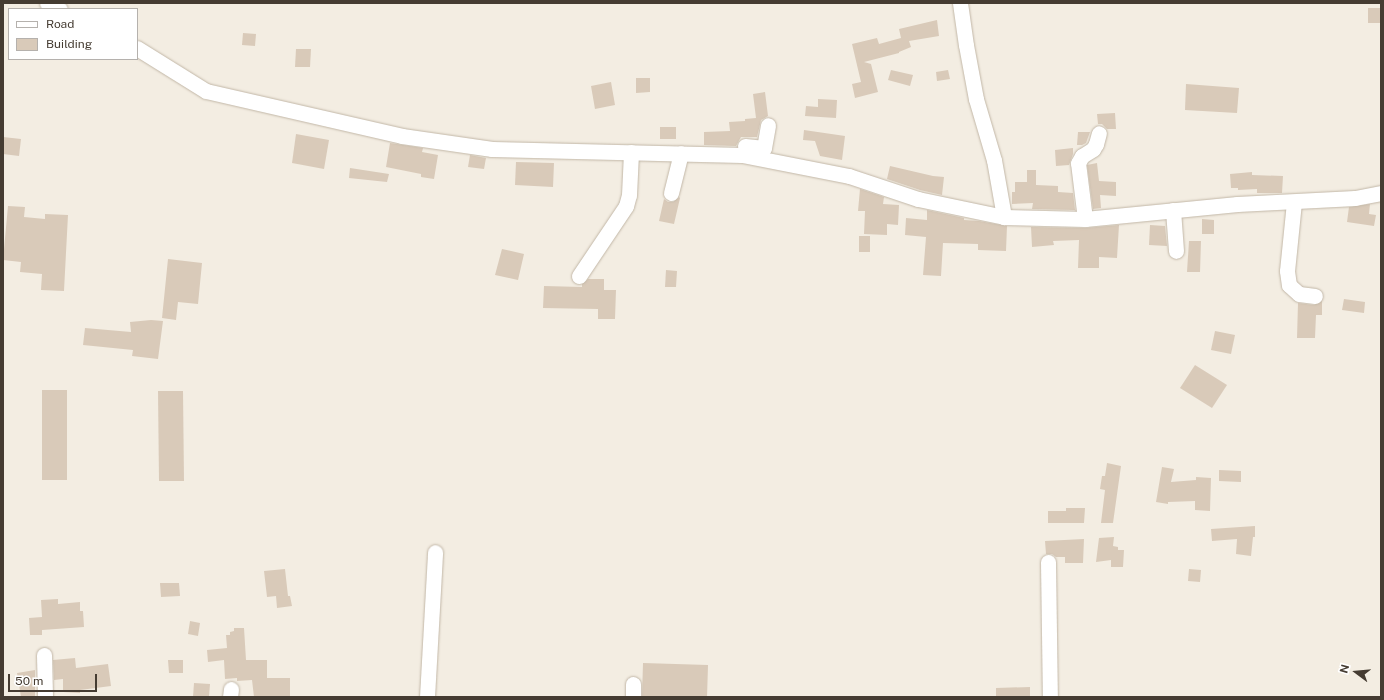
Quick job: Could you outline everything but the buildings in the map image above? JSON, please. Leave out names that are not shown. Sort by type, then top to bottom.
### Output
[{"type":"street","points":[[47,3],[58,8]]},
{"type":"street","points":[[960,3],[976,99],[994,160],[1004,217]]},
{"type":"street","points":[[138,49],[206,91],[402,136],[492,149],[742,154],[849,176],[918,199],[1004,217],[1085,218],[1237,204],[1355,198],[1381,193]]},
{"type":"street","points":[[742,154],[746,146],[764,148],[768,124]]},
{"type":"street","points":[[1085,218],[1078,163],[1082,156],[1093,149],[1099,133]]},
{"type":"street","points":[[579,276],[626,206],[631,152]]},
{"type":"street","points":[[671,193],[681,153]]},
{"type":"street","points":[[1294,202],[1287,271],[1289,285],[1299,294],[1315,296]]},
{"type":"street","points":[[1173,210],[1176,251]]},
{"type":"street","points":[[427,697],[435,552]]},
{"type":"street","points":[[1048,562],[1050,697]]},
{"type":"street","points":[[44,655],[45,697]]}]
